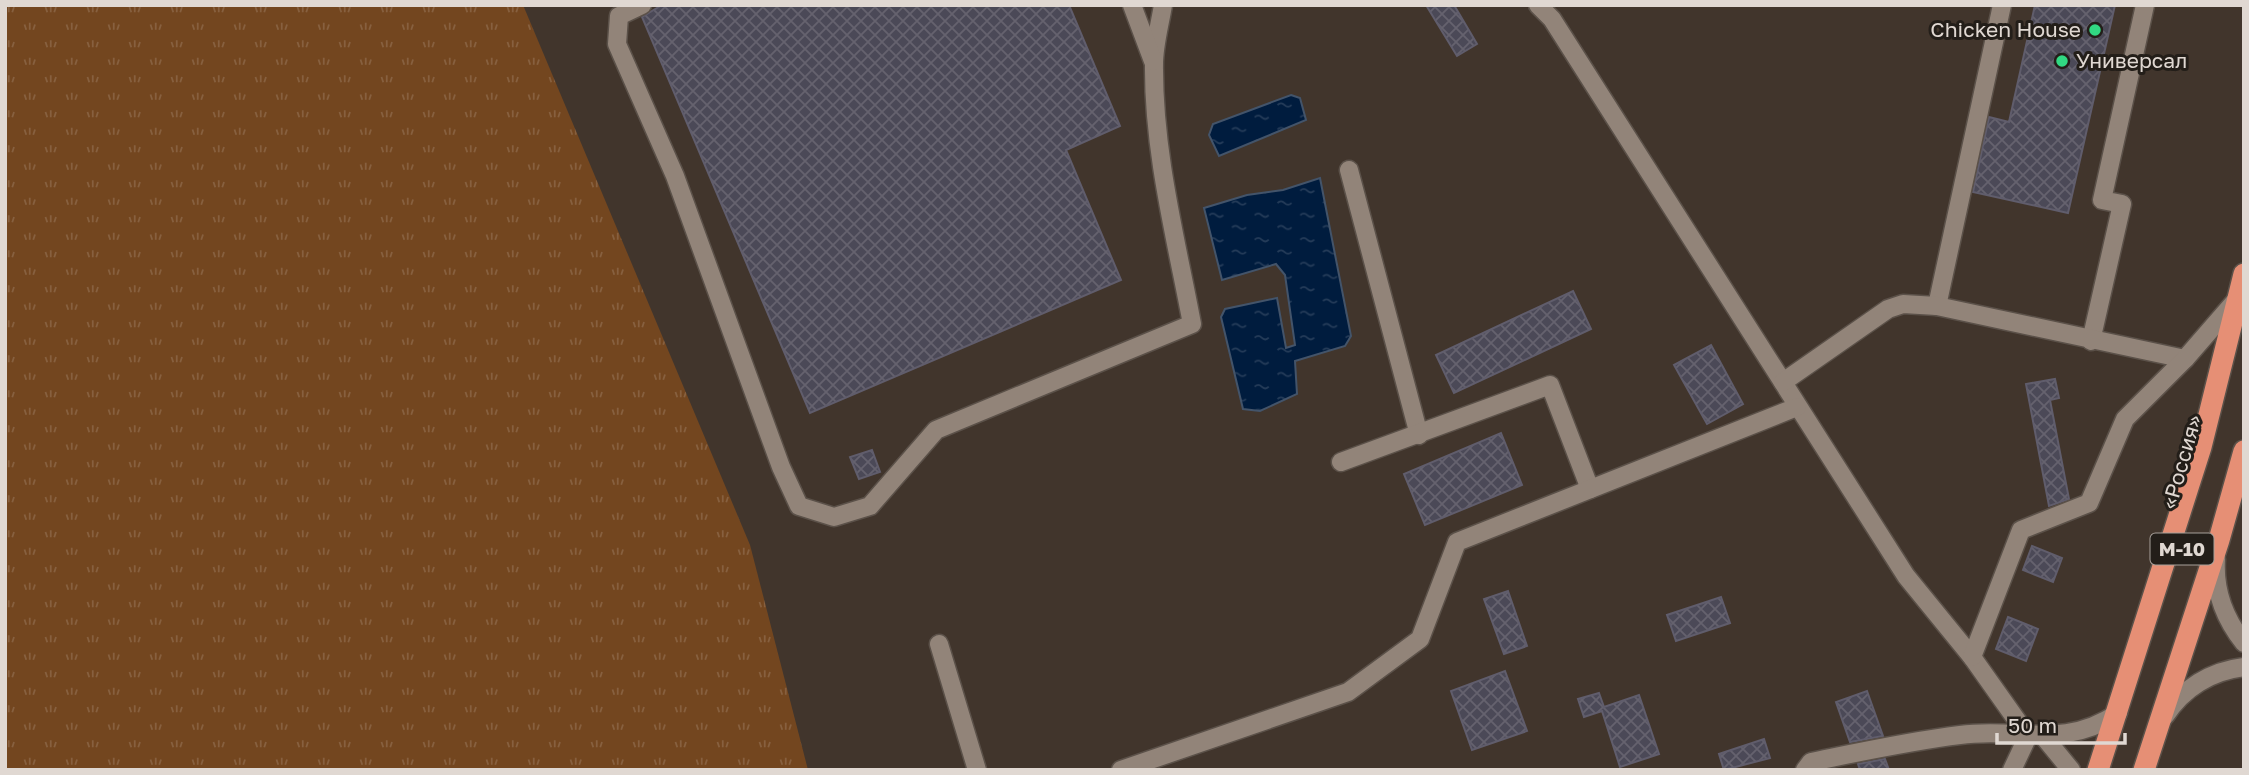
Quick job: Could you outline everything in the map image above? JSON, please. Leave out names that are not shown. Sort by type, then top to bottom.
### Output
[{"type":"highway","points":[[2098,770],[2201,447],[2244,274]]},
{"type":"highway","name":"«Россия»","points":[[2112,770],[2213,450],[2244,327]]},
{"type":"highway","name":"М-10","points":[[2144,770],[2219,540],[2244,451]]},
{"type":"street","points":[[642,5],[619,16],[617,44],[675,176],[785,477],[799,506],[834,517],[870,506],[936,430],[1192,324],[1170,211],[1153,62],[1132,5]]},
{"type":"street","points":[[1153,62],[1163,5]]},
{"type":"street","points":[[1538,5],[1552,19],[1906,576],[2036,736],[2071,770]]},
{"type":"street","points":[[1937,306],[2003,5]]},
{"type":"street","points":[[2091,341],[2122,204],[2102,200],[2146,5]]},
{"type":"street","points":[[1349,170],[1419,435]]},
{"type":"street","points":[[1972,657],[2021,530],[2089,503],[2125,419],[2185,359],[2238,298]]},
{"type":"street","points":[[1783,382],[1888,309],[1903,304],[1937,306],[2185,359]]},
{"type":"street","points":[[1341,463],[1550,385],[1590,489]]},
{"type":"street","points":[[1121,770],[1348,692],[1420,639],[1457,542],[1797,407]]},
{"type":"street","points":[[2219,540],[2216,566],[2218,593],[2230,624],[2244,643]]},
{"type":"street","points":[[939,644],[977,770]]},
{"type":"street","points":[[2157,732],[2173,704],[2192,687],[2214,674],[2244,667]]},
{"type":"street","points":[[1805,770],[1811,762],[1963,734],[2036,736],[2088,729],[2118,713]]},
{"type":"street","points":[[2012,770],[2036,736]]},
{"type":"green space","points":[[5,5],[523,5],[750,545],[808,770],[7,770]]},
{"type":"water","points":[[1291,95],[1300,98],[1306,120],[1219,156],[1209,135],[1213,124]]},
{"type":"water","points":[[1320,178],[1351,336],[1345,346],[1295,361],[1297,394],[1260,411],[1243,409],[1221,317],[1225,309],[1277,298],[1286,348],[1295,345],[1285,275],[1276,264],[1222,280],[1204,208],[1247,195],[1283,190]]},
{"type":"building","points":[[662,5],[1069,5],[1120,126],[1066,150],[1121,280],[810,413],[642,17]]},
{"type":"building","points":[[1426,5],[1454,5],[1477,44],[1457,56]]},
{"type":"building","name":"Универсал","points":[[2035,5],[2115,5],[2068,213],[1973,192],[1989,117],[2009,122]]},
{"type":"building","points":[[1573,291],[1591,329],[1454,393],[1436,355]]},
{"type":"building","points":[[1711,345],[1743,404],[1707,424],[1674,365]]},
{"type":"building","points":[[2055,379],[2059,398],[2050,400],[2069,499],[2049,506],[2026,384]]},
{"type":"building","points":[[1501,433],[1522,485],[1425,525],[1404,474]]},
{"type":"building","points":[[872,450],[880,472],[859,479],[850,457]]},
{"type":"building","points":[[2032,546],[2062,558],[2053,582],[2023,570]]},
{"type":"building","points":[[1508,591],[1527,646],[1504,654],[1484,599]]},
{"type":"building","points":[[1721,597],[1730,623],[1676,641],[1667,615]]},
{"type":"building","points":[[2008,617],[2038,629],[2026,661],[1996,649]]},
{"type":"building","points":[[1505,671],[1527,731],[1472,750],[1451,691]]},
{"type":"building","points":[[1867,691],[1883,736],[1850,742],[1836,702]]},
{"type":"building","points":[[1599,693],[1604,707],[1639,695],[1659,754],[1620,767],[1602,711],[1584,717],[1578,699]]},
{"type":"building","points":[[1764,739],[1770,758],[1724,770],[1719,754]]},
{"type":"building","points":[[1885,759],[1889,770],[1860,770],[1858,764]]},
{"type":"place","name":"Chicken House","points":[[2095,30]]},
{"type":"place","name":"Универсал","points":[[2062,61]]}]
